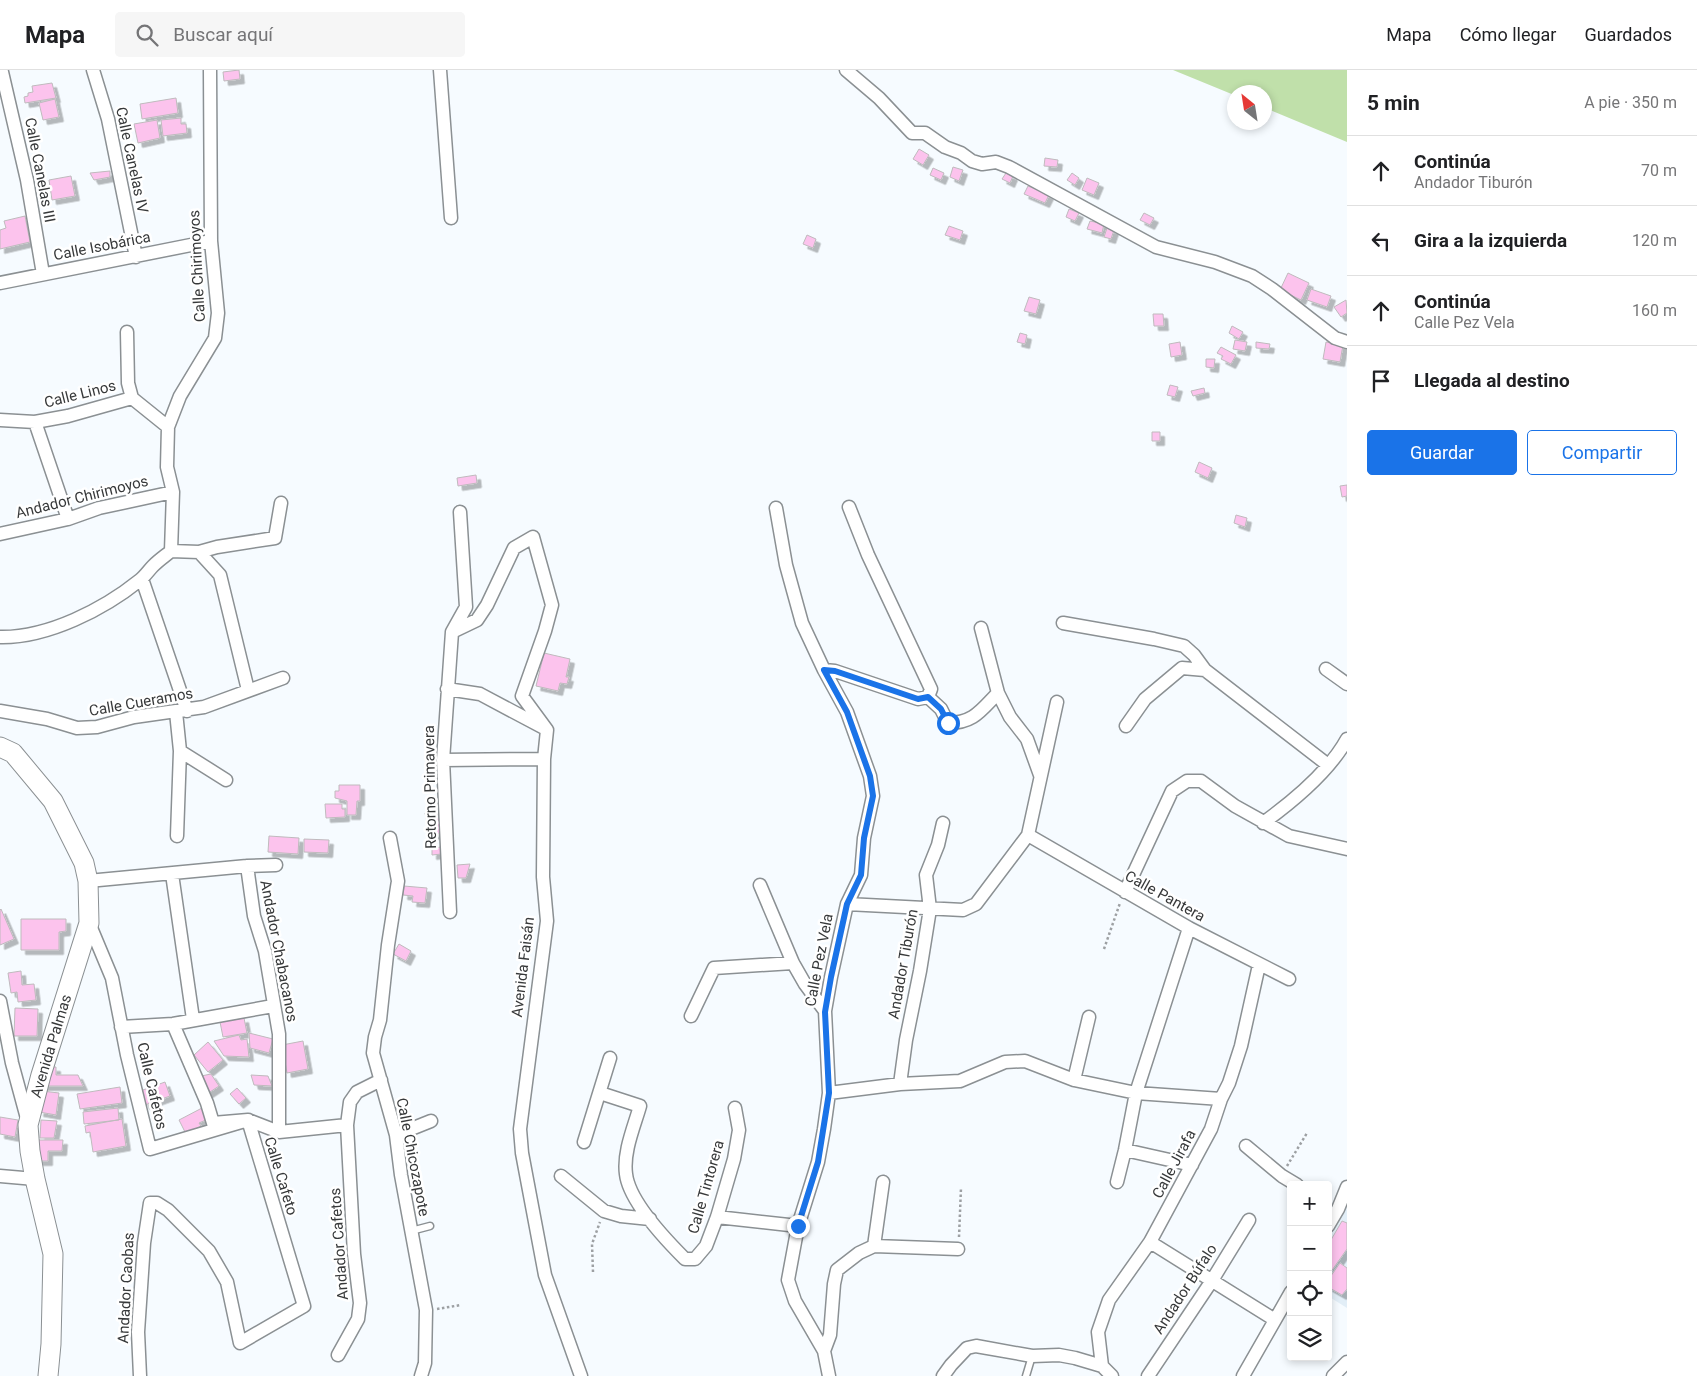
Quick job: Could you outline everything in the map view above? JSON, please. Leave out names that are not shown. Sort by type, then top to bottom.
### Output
[{"type":"main road","name":"Avenida Palmas","points":[[0,747],[13,753],[53,801],[84,863],[88,880],[89,923],[41,1075],[28,1125],[35,1179],[53,1254],[51,1344],[48,1376]]},
{"type":"street","name":"Calle Canelas IV","points":[[93,70],[108,119],[136,257]]},
{"type":"street","name":"Calle Chirimoyos","points":[[171,551],[173,492],[167,467],[168,428],[180,396],[215,338],[218,313],[210,241],[210,70]]},
{"type":"street","points":[[440,70],[451,218]]},
{"type":"street","points":[[846,70],[879,98],[912,133],[925,133],[945,147],[961,153],[972,161],[982,164],[996,162],[1009,167],[1156,247],[1216,262],[1252,276],[1312,318],[1335,338],[1347,342]]},
{"type":"street","name":"Calle Canelas III","points":[[5,71],[27,180],[43,274]]},
{"type":"street","name":"Calle Isobárica","points":[[0,283],[210,241]]},
{"type":"street","name":"Calle Linos","points":[[0,420],[35,422],[68,416],[132,398],[128,383],[127,332]]},
{"type":"street","points":[[132,398],[168,428]]},
{"type":"street","points":[[35,422],[68,520]]},
{"type":"street","name":"Andador Chirimoyos","points":[[0,534],[68,520],[99,508],[173,492]]},
{"type":"street","points":[[0,637],[42,632],[76,619],[107,603],[142,579],[154,565],[171,551],[199,552],[217,547],[275,538],[281,503]]},
{"type":"street","points":[[849,507],[868,555],[931,689],[928,697]]},
{"type":"street","points":[[776,508],[786,565],[802,623],[824,670],[847,712],[870,776],[873,796],[864,838],[861,875],[847,904]]},
{"type":"street","points":[[452,632],[466,607],[460,512]]},
{"type":"street","points":[[452,632],[477,620],[487,605],[514,548],[533,537],[552,605],[522,696],[547,730]]},
{"type":"street","points":[[199,552],[220,574],[248,690]]},
{"type":"street","points":[[142,579],[181,711],[177,836]]},
{"type":"street","points":[[1063,623],[1184,646],[1194,655],[1205,670],[1328,764]]},
{"type":"street","points":[[981,628],[998,693],[1010,716],[1028,739],[1040,776]]},
{"type":"street","name":"Retorno Primavera","points":[[450,912],[443,760],[452,632]]},
{"type":"street","points":[[1126,726],[1145,699],[1182,668],[1205,670]]},
{"type":"street","points":[[1326,669],[1347,684]]},
{"type":"street","points":[[824,670],[835,671],[918,699],[928,697]]},
{"type":"street","name":"Calle Cueramos","points":[[0,711],[48,719],[77,728],[97,727],[134,717],[204,707],[283,678]]},
{"type":"street","points":[[447,689],[480,694],[547,730]]},
{"type":"street","points":[[928,697],[941,709],[948,723],[962,724],[974,717],[998,693]]},
{"type":"street","points":[[1028,835],[1057,702]]},
{"type":"street","name":"Avenida Faisán","points":[[547,730],[544,759],[544,877],[547,921],[520,1129],[522,1153],[545,1275],[581,1376]]},
{"type":"street","points":[[1263,823],[1294,801],[1341,750],[1347,739]]},
{"type":"street","points":[[180,751],[226,780]]},
{"type":"street","points":[[443,760],[544,759]]},
{"type":"street","points":[[1125,892],[1172,791],[1187,781],[1201,781],[1235,806],[1289,836],[1347,849]]},
{"type":"street","name":"Andador Tiburón","points":[[900,1084],[906,1040],[930,909],[926,875],[938,845],[943,822]]},
{"type":"street","name":"Calle Pez Vela","points":[[829,1376],[824,1351],[795,1301],[788,1280],[798,1226],[818,1162],[829,1093],[825,1012],[847,904],[963,910],[976,904],[1028,835]]},
{"type":"street","name":"Calle Pantera","points":[[1028,835],[1188,928],[1289,979]]},
{"type":"street","name":"Calle Chicozapote","points":[[390,838],[398,881],[388,945],[380,1020],[373,1053],[396,1135],[426,1310],[425,1363],[421,1376]]},
{"type":"street","points":[[88,880],[276,865]]},
{"type":"street","name":"Andador Chabacanos","points":[[247,866],[254,916],[265,951],[279,1034],[279,1132]]},
{"type":"street","points":[[172,874],[193,1019]]},
{"type":"street","points":[[760,885],[793,963],[825,1012]]},
{"type":"street","name":"Calle Cafetos","points":[[89,923],[112,978],[121,1027],[150,1149],[248,1120]]},
{"type":"street","points":[[1117,1182],[1136,1093],[1188,928]]},
{"type":"street","points":[[691,1016],[714,968],[793,963]]},
{"type":"street","name":"Calle Jirafa","points":[[1102,1366],[1098,1332],[1109,1300],[1150,1242],[1211,1129],[1241,1046],[1259,965]]},
{"type":"street","points":[[0,1000],[12,1063],[28,1125]]},
{"type":"street","points":[[121,1027],[173,1024],[273,1006]]},
{"type":"street","points":[[1074,1080],[1090,1017]]},
{"type":"street","points":[[173,1024],[207,1103],[213,1123],[248,1120],[279,1132],[347,1125]]},
{"type":"street","points":[[584,1142],[610,1058]]},
{"type":"street","points":[[829,1093],[900,1084],[960,1081],[1005,1062],[1024,1061],[1074,1080],[1136,1093],[1221,1099]]},
{"type":"street","name":"Andador Cafetos","points":[[338,1355],[358,1318],[360,1303],[354,1254],[347,1125],[350,1102],[357,1092],[381,1080]]},
{"type":"street","name":"Calle Tintorera","points":[[600,1094],[640,1106],[626,1156],[625,1173],[629,1187],[650,1219],[668,1242],[685,1259],[695,1259],[706,1246],[717,1217],[734,1159],[739,1130],[735,1108]]},
{"type":"street","name":"Calle Cafeto","points":[[150,1203],[157,1203],[168,1210],[209,1251],[227,1282],[240,1343],[304,1306],[248,1120]]},
{"type":"street","points":[[396,1135],[430,1121]]},
{"type":"street","points":[[1246,1146],[1290,1181]]},
{"type":"street","points":[[1125,1150],[1192,1165]]},
{"type":"street","points":[[0,1176],[35,1179]]},
{"type":"street","points":[[560,1176],[604,1211],[621,1216],[650,1219]]},
{"type":"street","points":[[874,1246],[883,1182]]},
{"type":"street","points":[[1333,1206],[1347,1187]]},
{"type":"street","name":"Andador Caobas","points":[[140,1376],[138,1332],[144,1242],[150,1203]]},
{"type":"street","points":[[717,1217],[798,1226]]},
{"type":"street","name":"Andador Búfalo","points":[[1148,1376],[1211,1282],[1249,1220]]},
{"type":"street","points":[[1150,1242],[1211,1282],[1275,1320]]},
{"type":"street","points":[[824,1351],[830,1335],[837,1270],[859,1253],[874,1246],[958,1249]]},
{"type":"street","points":[[1243,1376],[1287,1299]]},
{"type":"street","points":[[943,1376],[967,1348],[976,1346],[1032,1356],[1075,1358],[1102,1366],[1112,1376]]},
{"type":"street","points":[[1333,1376],[1347,1362]]},
{"type":"lane","points":[[411,1231],[430,1226]]},
{"type":"lane","points":[[1026,1376],[1032,1356]]},
{"type":"path","points":[[1104,949],[1125,892]]},
{"type":"path","points":[[1282,1176],[1307,1133]]},
{"type":"path","points":[[958,1249],[961,1188]]},
{"type":"path","points":[[593,1272],[592,1244],[604,1211]]},
{"type":"path","points":[[426,1310],[461,1305]]},
{"type":"shaded area","points":[[1347,1200],[1347,1308],[1332,1299],[1332,1227]]},
{"type":"green space","points":[[1173,70],[1347,70],[1347,142],[1272,111],[1272,85],[1227,85],[1227,92]]},
{"type":"building","points":[[239,70],[240,79],[224,81],[223,72]]},
{"type":"building","points":[[52,83],[56,98],[25,103],[24,97],[28,96],[28,93],[33,92],[32,86]]},
{"type":"building","points":[[176,98],[178,113],[142,119],[140,104]]},
{"type":"building","points":[[55,99],[59,117],[43,120],[39,103]]},
{"type":"building","points":[[181,118],[181,124],[186,124],[187,133],[163,136],[161,120]]},
{"type":"building","points":[[157,120],[160,138],[138,143],[134,124]]},
{"type":"building","points":[[919,149],[929,155],[923,165],[913,159]]},
{"type":"building","points":[[1045,158],[1058,160],[1057,167],[1044,166]]},
{"type":"building","points":[[953,167],[963,170],[959,181],[950,177]]},
{"type":"building","points":[[933,168],[944,173],[941,180],[930,175]]},
{"type":"building","points":[[110,171],[110,177],[94,180],[90,173]]},
{"type":"building","points":[[1006,173],[1013,176],[1010,183],[1002,179]]},
{"type":"building","points":[[1072,173],[1079,178],[1075,185],[1067,180]]},
{"type":"building","points":[[71,176],[75,196],[52,200],[49,180]]},
{"type":"building","points":[[1087,178],[1099,183],[1094,195],[1082,190]]},
{"type":"building","points":[[1028,186],[1049,195],[1045,203],[1024,194]]},
{"type":"building","points":[[1069,209],[1079,213],[1075,221],[1066,217]]},
{"type":"building","points":[[1144,213],[1154,218],[1150,225],[1140,220]]},
{"type":"building","points":[[25,216],[30,242],[0,249],[0,230],[6,228],[4,221]]},
{"type":"building","points":[[1090,221],[1104,224],[1102,233],[1087,229]]},
{"type":"building","points":[[949,226],[963,231],[960,240],[945,235]]},
{"type":"building","points":[[1107,228],[1114,230],[1111,239],[1104,237]]},
{"type":"building","points":[[807,235],[816,239],[813,248],[803,244]]},
{"type":"building","points":[[1288,273],[1309,283],[1301,300],[1280,290]]},
{"type":"building","points":[[1311,289],[1331,296],[1327,307],[1307,300]]},
{"type":"building","points":[[1029,297],[1040,300],[1036,314],[1024,311]]},
{"type":"building","points":[[1346,300],[1347,313],[1341,317],[1334,307]]},
{"type":"building","points":[[1153,314],[1163,314],[1164,326],[1154,326]]},
{"type":"building","points":[[1232,326],[1243,332],[1239,339],[1229,333]]},
{"type":"building","points":[[1020,333],[1027,335],[1025,344],[1017,342]]},
{"type":"building","points":[[1235,340],[1247,342],[1245,351],[1233,349]]},
{"type":"building","points":[[1180,342],[1182,355],[1171,357],[1169,344]]},
{"type":"building","points":[[1256,342],[1270,344],[1269,349],[1256,348]]},
{"type":"building","points":[[1326,342],[1343,345],[1340,362],[1323,359]]},
{"type":"building","points":[[1221,347],[1236,355],[1231,364],[1221,359],[1223,356],[1217,353]]},
{"type":"building","points":[[1206,359],[1215,359],[1214,368],[1206,367]]},
{"type":"building","points":[[1170,385],[1178,387],[1175,397],[1167,395]]},
{"type":"building","points":[[1204,388],[1205,393],[1193,396],[1191,391]]},
{"type":"building","points":[[1152,432],[1160,432],[1160,441],[1152,441]]},
{"type":"building","points":[[1199,462],[1212,468],[1208,478],[1195,472]]},
{"type":"building","points":[[476,475],[477,483],[458,486],[457,478]]},
{"type":"building","points":[[1347,485],[1347,496],[1342,497],[1340,486]]},
{"type":"building","points":[[1236,515],[1247,518],[1245,527],[1234,523]]},
{"type":"building","points":[[544,653],[570,659],[566,677],[569,677],[567,684],[560,683],[558,691],[536,686]]},
{"type":"building","points":[[339,785],[360,785],[360,801],[357,801],[356,815],[347,815],[347,801],[335,798],[335,791],[339,791]]},
{"type":"building","points":[[325,804],[342,804],[342,809],[345,809],[345,817],[326,818]]},
{"type":"building","points":[[436,810],[442,833],[430,836],[425,813]]},
{"type":"building","points":[[269,836],[299,838],[298,854],[268,852]]},
{"type":"building","points":[[304,839],[329,840],[328,853],[304,852]]},
{"type":"building","points":[[441,847],[442,854],[432,855],[432,848]]},
{"type":"building","points":[[470,864],[466,878],[458,878],[457,865]]},
{"type":"building","points":[[404,886],[427,888],[425,903],[412,902],[413,896],[403,895]]},
{"type":"building","points":[[0,910],[14,939],[0,945]]},
{"type":"building","points":[[21,919],[66,919],[66,931],[59,932],[59,950],[21,950]]},
{"type":"building","points":[[399,944],[411,951],[406,961],[393,954]]},
{"type":"building","points":[[21,971],[22,985],[34,984],[36,1000],[18,1002],[17,992],[11,993],[8,973]]},
{"type":"building","points":[[15,1008],[38,1009],[37,1036],[14,1036]]},
{"type":"building","points":[[244,1018],[247,1033],[223,1037],[220,1022]]},
{"type":"building","points":[[249,1033],[273,1039],[269,1053],[250,1048]]},
{"type":"building","points":[[239,1035],[241,1040],[247,1039],[249,1057],[224,1056],[214,1041]]},
{"type":"building","points":[[303,1041],[308,1069],[287,1073],[282,1045]]},
{"type":"building","points":[[208,1042],[223,1060],[208,1072],[194,1055]]},
{"type":"building","points":[[47,1067],[56,1067],[56,1075],[78,1075],[83,1086],[42,1086]]},
{"type":"building","points":[[211,1074],[219,1086],[207,1094],[196,1077]]},
{"type":"building","points":[[251,1075],[268,1076],[272,1086],[254,1085]]},
{"type":"building","points":[[165,1082],[170,1096],[145,1105],[140,1091]]},
{"type":"building","points":[[120,1087],[122,1103],[80,1109],[77,1094]]},
{"type":"building","points":[[237,1088],[246,1098],[239,1104],[230,1094]]},
{"type":"building","points":[[42,1091],[59,1093],[56,1115],[39,1112]]},
{"type":"building","points":[[118,1108],[119,1120],[84,1124],[83,1112]]},
{"type":"building","points":[[202,1108],[208,1119],[199,1123],[201,1126],[186,1134],[179,1120]]},
{"type":"building","points":[[0,1117],[18,1120],[15,1137],[0,1134]]},
{"type":"building","points":[[122,1119],[126,1146],[93,1152],[90,1132],[86,1133],[85,1126]]},
{"type":"building","points":[[41,1120],[57,1121],[54,1138],[40,1138]]},
{"type":"building","points":[[37,1140],[63,1140],[62,1151],[48,1151],[48,1161],[37,1161]]},
{"type":"building","points":[[1342,1221],[1347,1223],[1347,1249],[1332,1270],[1332,1238]]},
{"type":"building","points":[[1340,1263],[1347,1268],[1347,1289],[1342,1295],[1332,1289],[1332,1274]]},
{"type":"route","points":[[798,1226],[818,1162],[829,1093],[825,1012],[831,977],[847,904],[861,875],[864,838],[873,796],[870,776],[847,712],[824,670],[835,671],[918,699],[928,697],[941,709],[948,723]]}]
